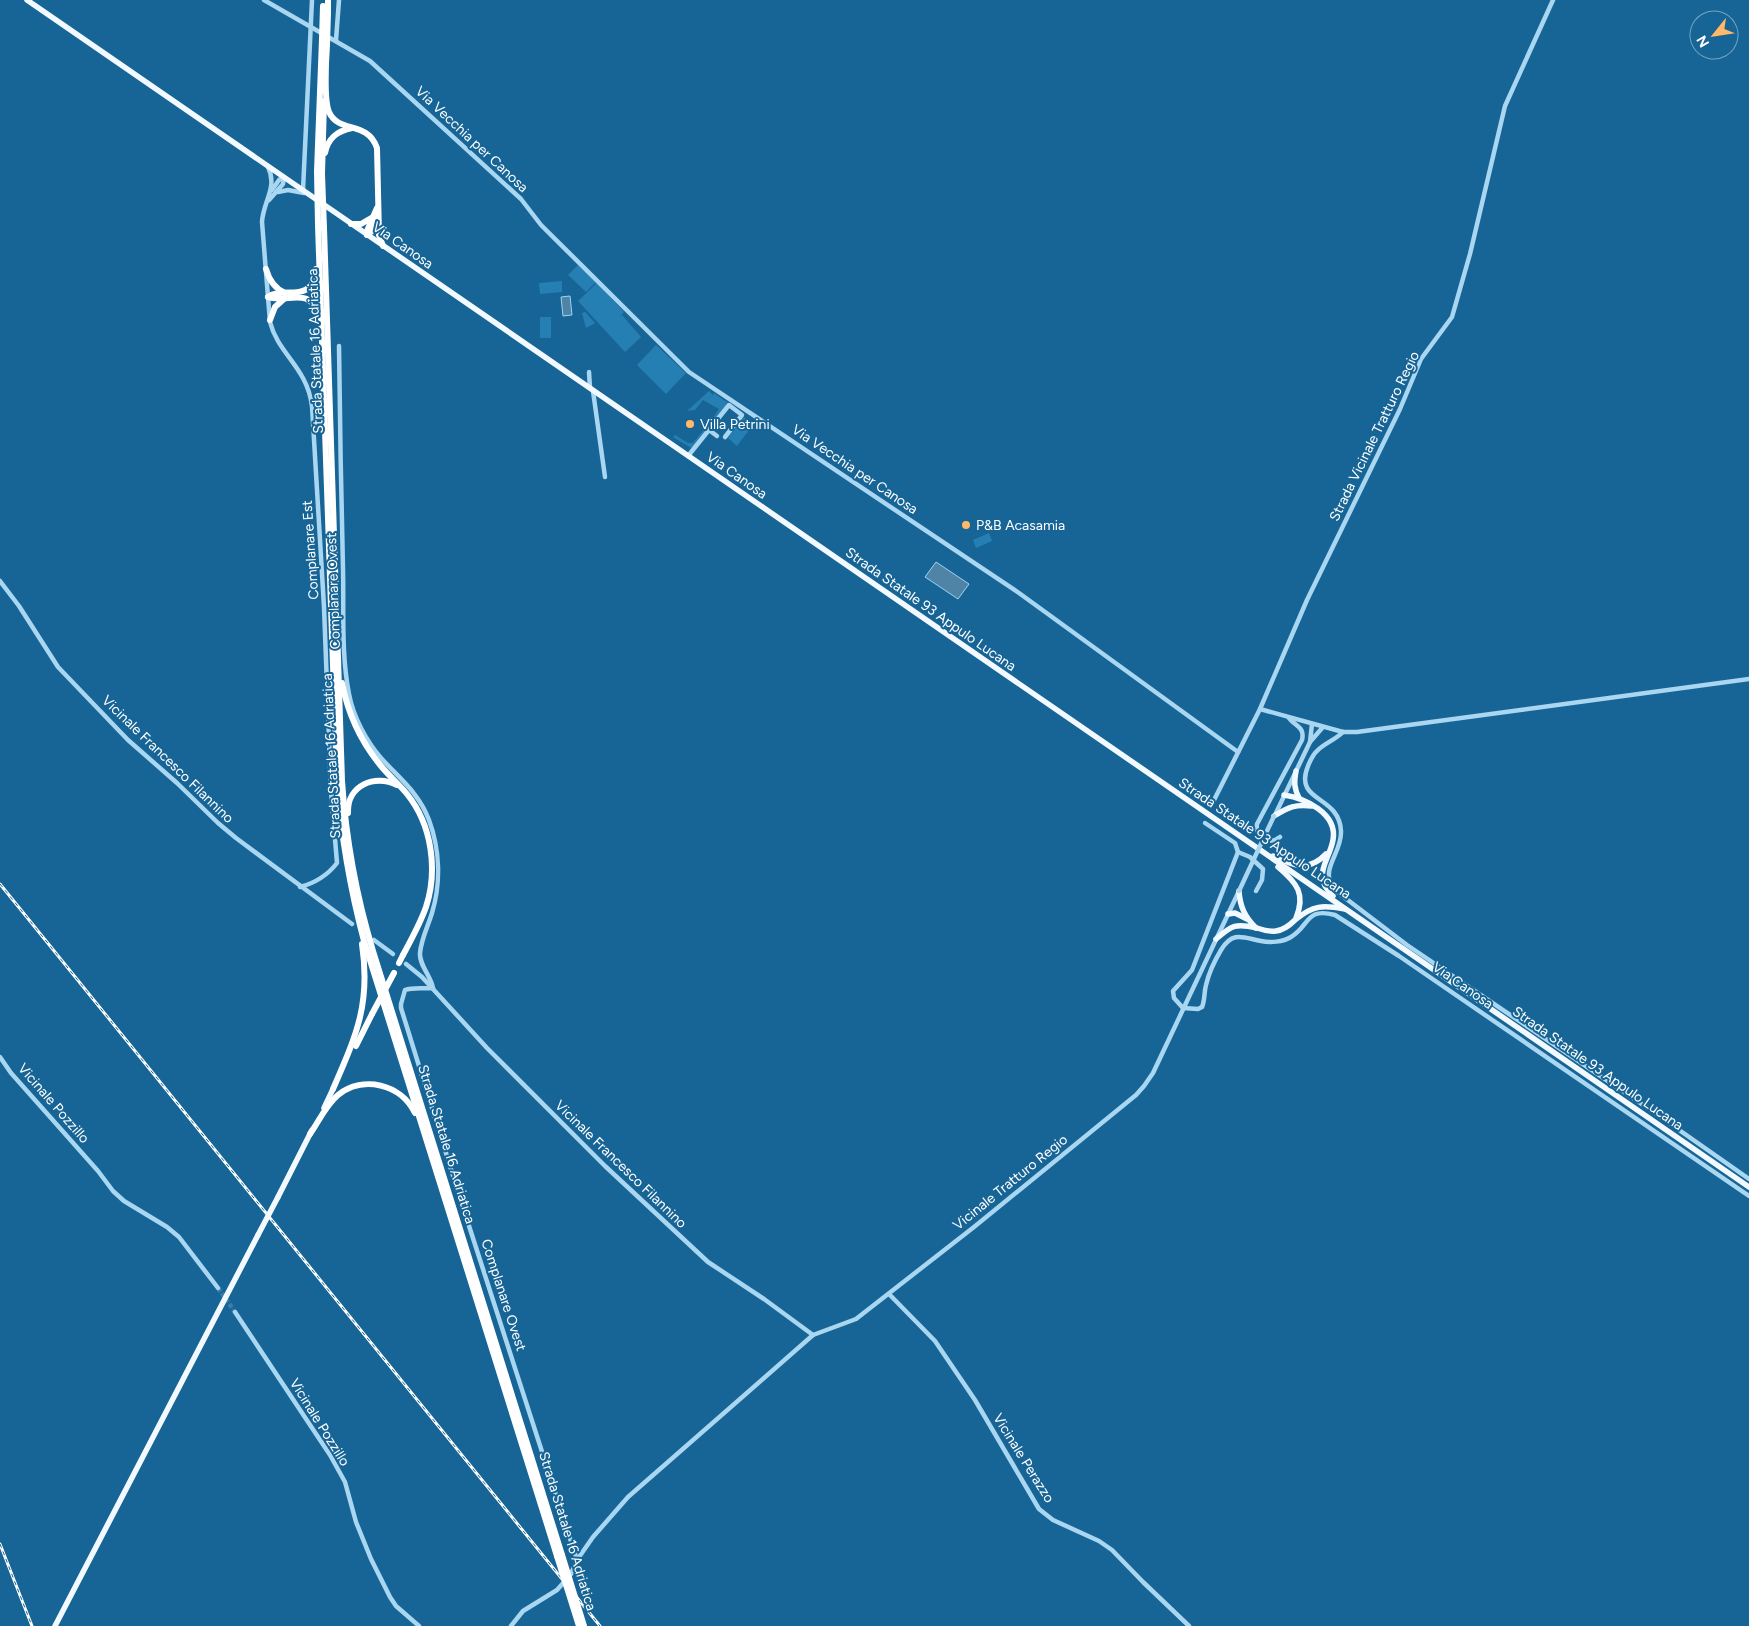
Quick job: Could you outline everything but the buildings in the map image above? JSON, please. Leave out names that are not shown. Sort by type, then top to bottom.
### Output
[{"type":"highway","name":"Strada Statale 16 Adriatica","points":[[328,0],[325,6],[320,173],[321,226],[339,811],[346,865],[356,909],[432,1157],[584,1626]]},
{"type":"highway","name":"Strada Statale 16 Adriatica","points":[[320,173],[326,61],[324,42]]},
{"type":"highway","points":[[326,61],[330,113],[336,121],[363,130],[374,140],[377,148],[378,207],[373,230],[367,235]]},
{"type":"highway","points":[[320,173],[329,140],[338,133],[353,128]]},
{"type":"highway","points":[[351,224],[361,224],[376,217]]},
{"type":"highway","points":[[376,217],[379,237],[383,246]]},
{"type":"highway","name":"Strada Statale 16 Adriatica","points":[[321,226],[319,241],[323,368],[344,809],[351,864],[365,924],[560,1555],[579,1626]]},
{"type":"highway","points":[[268,297],[273,299],[301,292],[312,283],[316,273],[319,241]]},
{"type":"highway","points":[[266,269],[275,287],[286,295],[304,298],[311,302],[316,309],[323,368]]},
{"type":"highway","points":[[270,320],[275,307],[286,295]]},
{"type":"highway","points":[[333,1089],[419,924],[426,905],[431,881],[432,863],[429,840],[423,822],[412,800],[374,758],[353,720],[343,688],[337,640]]},
{"type":"highway","points":[[351,864],[348,810],[353,794],[362,785],[375,780],[387,780],[401,786]]},
{"type":"highway","points":[[333,1089],[357,1032],[363,1004],[364,967],[356,909]]},
{"type":"highway","points":[[310,1134],[330,1104],[339,1095],[357,1086],[379,1085],[396,1092],[410,1105],[432,1157]]},
{"type":"main road","name":"Via Canosa","points":[[27,0],[765,510]]},
{"type":"main road","name":"Strada Statale 93 Appulo Lucana","points":[[765,510],[1348,909],[1749,1188]]},
{"type":"main road","points":[[1296,771],[1294,782],[1299,798]]},
{"type":"main road","points":[[1284,795],[1299,798],[1315,807],[1328,820],[1332,829],[1333,839],[1322,869],[1322,878],[1326,889],[1348,909]]},
{"type":"main road","points":[[1284,795],[1298,805],[1315,807]]},
{"type":"main road","points":[[1274,816],[1287,808],[1298,805]]},
{"type":"main road","points":[[1258,849],[1295,866],[1306,866],[1322,858],[1330,848]]},
{"type":"main road","points":[[1258,849],[1291,878],[1298,888],[1301,900],[1300,909],[1295,920]]},
{"type":"main road","points":[[1239,891],[1242,910],[1247,919],[1256,928]]},
{"type":"main road","points":[[1216,940],[1238,924],[1266,931],[1277,931],[1287,927],[1305,912],[1320,906],[1348,909]]},
{"type":"main road","points":[[1228,914],[1235,914],[1247,919]]},
{"type":"main road","points":[[1228,914],[1244,925]]},
{"type":"main road","points":[[55,1626],[333,1089]]},
{"type":"street","name":"Via Vecchia per Canosa","points":[[264,0],[311,25],[370,61],[522,199],[541,226],[689,372],[1019,593],[1238,752]]},
{"type":"street","points":[[276,193],[288,190],[305,192],[312,0]]},
{"type":"street","points":[[336,40],[339,0]]},
{"type":"street","name":"Strada Vicinale Tratturo Regio","points":[[1212,804],[1260,709],[1307,600],[1400,409],[1421,359],[1452,317],[1470,254],[1505,106],[1553,0]]},
{"type":"street","points":[[267,166],[272,178],[271,191]]},
{"type":"street","points":[[266,203],[284,182],[284,177]]},
{"type":"street","name":"Complanare Est","points":[[284,177],[271,191],[262,222],[270,320],[274,334],[303,375],[311,398],[337,864],[330,872],[316,881],[300,887]]},
{"type":"street","name":"Complanare Ovest","points":[[339,346],[344,624],[349,694],[360,726],[372,746],[421,802],[432,829],[438,856],[438,873],[433,910],[420,954],[433,988],[410,988],[405,990],[401,1008],[460,1198],[577,1560]]},
{"type":"street","points":[[589,372],[605,477]]},
{"type":"street","points":[[688,456],[729,405],[742,415],[725,437]]},
{"type":"street","points":[[709,430],[717,436]]},
{"type":"street","name":"Vicinale Francesco Filannino","points":[[0,581],[19,606],[58,667],[128,740],[177,783],[218,823],[300,887],[352,924]]},
{"type":"street","points":[[1260,709],[1342,732],[1357,732],[1749,679]]},
{"type":"street","points":[[1280,837],[1273,841],[1267,840],[1259,835],[1256,830],[1257,824],[1304,734],[1302,728],[1293,723],[1288,717]]},
{"type":"street","points":[[1310,742],[1312,724]]},
{"type":"street","points":[[1310,742],[1323,727]]},
{"type":"street","name":"Via Canosa","points":[[1342,732],[1317,750],[1305,773],[1305,786],[1309,792],[1331,807],[1341,826],[1340,846],[1329,868],[1328,876],[1336,893],[1407,945],[1749,1179]]},
{"type":"street","name":"Vicinale Tratturo Regio","points":[[813,1335],[856,1319],[974,1227],[1136,1095],[1144,1086],[1153,1074],[1310,742]]},
{"type":"street","points":[[1183,1008],[1174,998],[1173,991],[1192,970],[1238,852],[1235,843],[1205,822]]},
{"type":"street","points":[[1238,852],[1250,857],[1263,869],[1262,880],[1256,891]]},
{"type":"street","name":"Via Canosa","points":[[1183,1008],[1198,1009],[1202,1007],[1209,974],[1222,948],[1230,940],[1240,936],[1270,942],[1283,940],[1291,937],[1314,915],[1327,913],[1335,915],[1399,956],[1749,1196]]},
{"type":"street","points":[[374,940],[392,954]]},
{"type":"street","name":"Vicinale Francesco Filannino","points":[[406,964],[433,988],[487,1048],[577,1138],[708,1262],[764,1299],[813,1335]]},
{"type":"street","name":"Vicinale Pozzillo","points":[[0,1057],[11,1073],[92,1164],[113,1191],[124,1201],[179,1237],[218,1288]]},
{"type":"street","name":"Vicinale Perazzo","points":[[889,1294],[935,1341],[985,1416],[1039,1509],[1053,1520],[1099,1541],[1112,1550],[1189,1626]]},
{"type":"street","name":"Vicinale Pozzillo","points":[[234,1312],[330,1455],[345,1482],[364,1540],[390,1597],[396,1606],[419,1626]]},
{"type":"street","points":[[511,1626],[523,1611],[557,1590],[571,1574],[577,1560],[593,1537],[628,1497],[813,1335]]},
{"type":"shaded area","points":[[578,265],[596,282],[586,292],[568,275]]},
{"type":"shaded area","points":[[562,281],[562,292],[540,294],[539,283]]},
{"type":"shaded area","points":[[597,283],[624,312],[619,317],[622,315],[641,337],[625,352],[578,301]]},
{"type":"shaded area","points":[[570,296],[572,315],[563,316],[561,297]]},
{"type":"shaded area","points":[[585,312],[595,323],[586,328],[582,313]]},
{"type":"shaded area","points":[[540,317],[551,317],[551,338],[540,338]]},
{"type":"shaded area","points":[[656,345],[686,373],[666,394],[637,365]]},
{"type":"shaded area","points":[[709,391],[728,403],[693,449],[673,437],[675,435],[688,443],[693,443],[712,420],[719,409],[703,400],[695,410],[687,411]]},
{"type":"shaded area","points":[[744,417],[753,425],[737,446],[728,438]]},
{"type":"shaded area","points":[[989,533],[992,541],[976,548],[973,540]]},
{"type":"shaded area","points":[[936,562],[969,584],[958,599],[925,577]]},
{"type":"tunnel","points":[[218,1288],[235,1312]]},
{"type":"railway","points":[[0,884],[600,1626]]},
{"type":"railway","points":[[0,1544],[32,1626]]},
{"type":"place","name":"Villa Petrini","points":[[690,424]]},
{"type":"place","name":"P&B Acasamia","points":[[966,525]]}]
